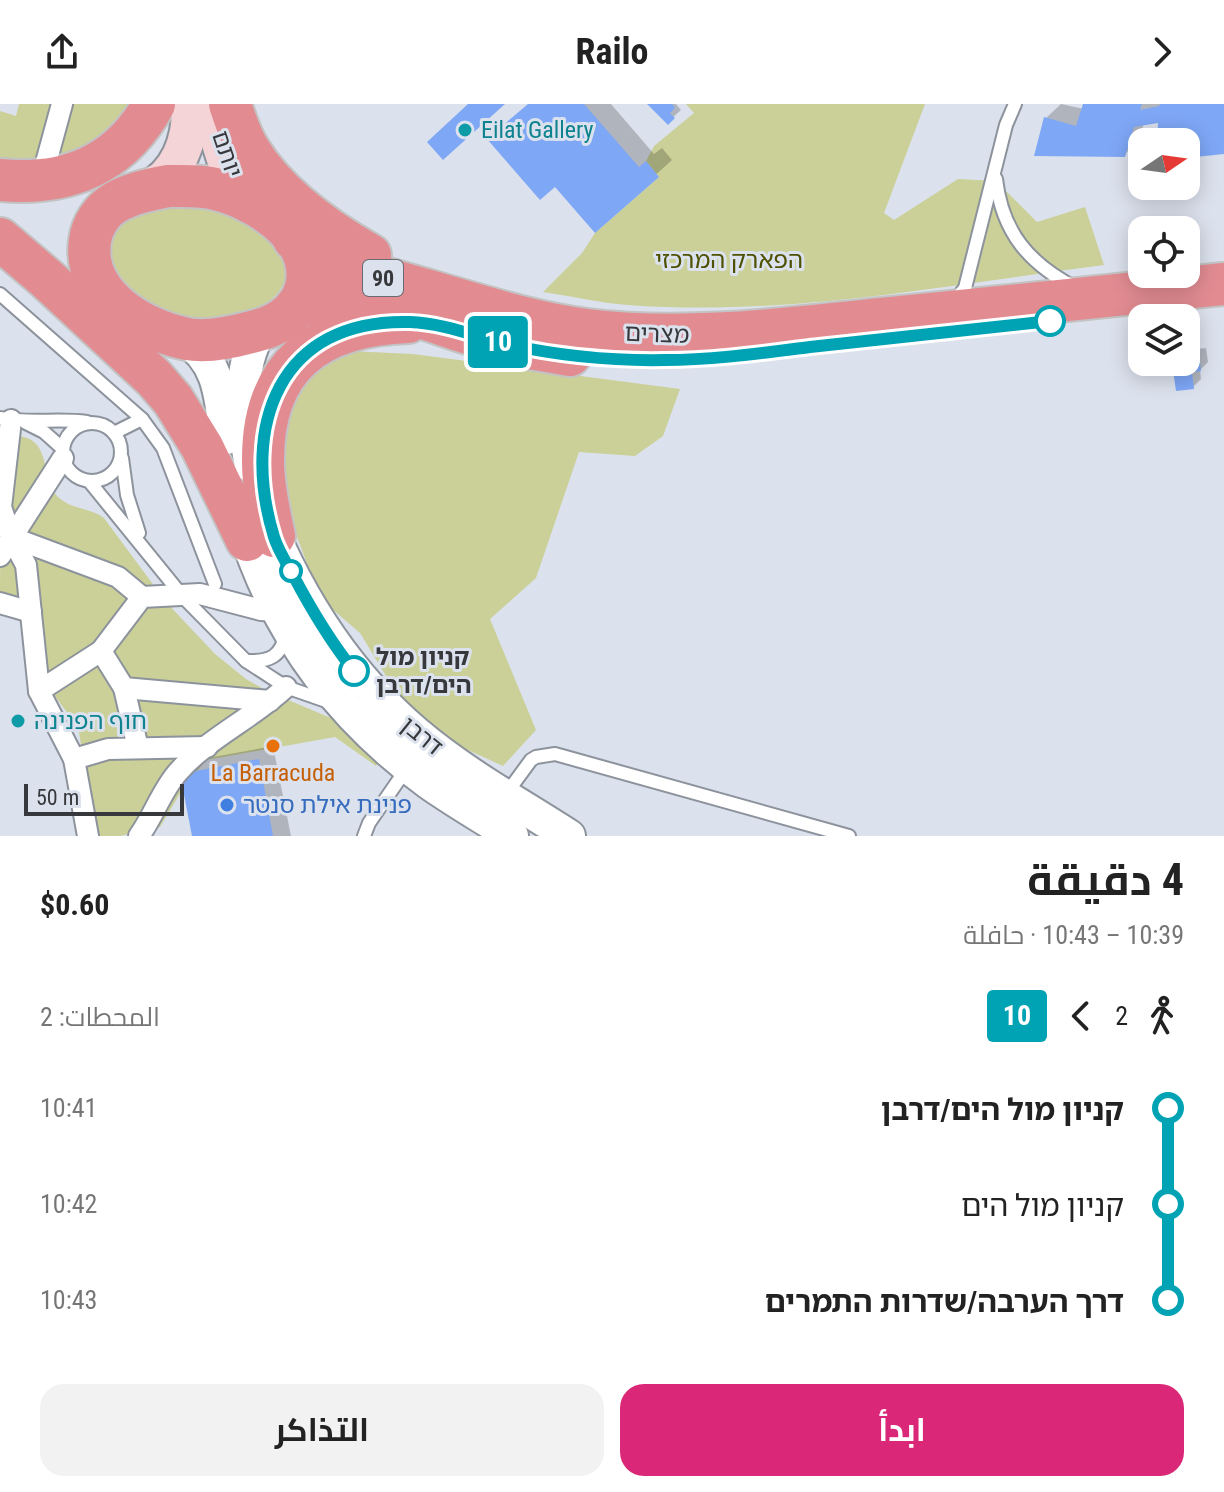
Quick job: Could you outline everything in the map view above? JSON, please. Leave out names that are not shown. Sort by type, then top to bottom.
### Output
[{"type":"highway","points":[[0,180],[41,181],[68,176],[111,156],[129,141],[154,104]]},
{"type":"highway","points":[[230,104],[247,147],[260,166],[307,210],[332,231],[476,320]]},
{"type":"highway","name":"90","points":[[0,187],[59,208],[96,206],[168,186],[213,189],[248,201],[279,222],[305,256],[307,285],[296,307],[273,326],[225,338],[182,338],[134,319],[106,296],[96,278],[48,242],[0,216]]},
{"type":"highway","points":[[96,278],[89,259],[95,223],[131,196]]},
{"type":"highway","points":[[0,239],[154,378],[173,400],[260,538]]},
{"type":"highway","name":"מצרים","points":[[294,239],[341,266],[571,355],[636,360],[699,359],[1088,316],[1224,305]]},
{"type":"highway","name":"מצרים","points":[[296,307],[328,300],[366,301],[476,320],[546,323],[585,330],[664,335],[754,332],[1224,284]]},
{"type":"highway","points":[[260,538],[267,419],[281,381],[304,354],[337,333],[393,323],[434,325],[476,320]]},
{"type":"main road","name":"יותם","points":[[131,196],[159,184],[168,176],[181,155],[188,132],[190,104]]},
{"type":"main road","name":"יותם","points":[[214,104],[218,139],[224,158],[248,201]]},
{"type":"street","points":[[41,181],[62,104]]},
{"type":"street","name":"דרבן","points":[[260,330],[246,360],[242,401],[260,538],[282,620],[310,665],[365,729],[408,766],[512,836]]},
{"type":"street","name":"דרבן","points":[[182,338],[201,351],[216,378],[233,483],[260,538],[359,678],[416,733],[569,836]]},
{"type":"street","points":[[11,420],[1,507],[11,537],[26,565],[39,691],[74,759],[88,836]]},
{"type":"street","points":[[0,556],[63,454]]},
{"type":"street","points":[[11,537],[118,577],[142,597],[200,594],[261,610],[282,620]]},
{"type":"street","points":[[39,691],[101,651],[142,597]]},
{"type":"street","points":[[0,603],[31,612]]},
{"type":"street","points":[[101,651],[124,688],[138,748]]},
{"type":"street","points":[[139,836],[177,773],[286,687]]},
{"type":"street","points":[[124,688],[270,701]]},
{"type":"street","points":[[74,759],[108,749],[207,747]]},
{"type":"lane","points":[[938,314],[961,297],[965,288],[1006,125],[1015,104]]},
{"type":"lane","points":[[995,172],[1003,217],[1025,251],[1059,279],[1095,297]]},
{"type":"lane","points":[[0,294],[142,419],[163,448],[215,584]]},
{"type":"lane","points":[[114,433],[142,419]]},
{"type":"lane","points":[[11,420],[90,422],[103,425],[114,433],[121,450],[129,505],[153,560]]},
{"type":"lane","points":[[11,420],[44,432],[63,454],[73,474],[89,481],[183,596],[246,661],[286,687],[342,705]]},
{"type":"lane","points":[[63,454],[67,436],[73,429],[90,422]]},
{"type":"lane","points":[[89,481],[111,474],[119,463],[121,450]]},
{"type":"lane","points":[[246,661],[267,661],[277,656],[282,647],[282,620]]},
{"type":"lane","points":[[505,795],[531,760],[555,754],[849,836]]},
{"type":"lane","points":[[364,836],[369,823],[408,766]]},
{"type":"green space","points":[[19,104],[131,104],[106,135],[75,153],[40,160],[0,160],[0,111],[16,116]]},
{"type":"green space","name":"הפארק המרכזי","points":[[686,104],[925,104],[884,213],[894,220],[958,179],[996,181],[1037,222],[1085,207],[1104,265],[867,297],[747,307],[628,305],[543,292],[582,253],[595,233],[659,177],[646,161],[654,146],[694,113]]},
{"type":"green space","points":[[165,203],[233,209],[273,239],[284,261],[286,280],[278,293],[268,302],[241,315],[206,320],[185,319],[143,303],[105,264],[116,223]]},
{"type":"green space","points":[[349,351],[413,354],[680,389],[663,436],[635,456],[579,452],[536,578],[490,619],[536,730],[503,766],[457,745],[406,709],[360,633],[331,608],[324,597],[311,574],[297,537],[279,460],[291,400],[316,367]]},
{"type":"green space","points":[[1,433],[34,442],[43,456],[58,497],[104,518],[166,602],[215,654],[267,691],[345,724],[381,759],[376,766],[335,737],[206,760],[181,792],[160,827],[120,836],[97,836],[78,727],[42,679],[41,609],[0,593]]},
{"type":"building","points":[[468,104],[505,104],[443,160],[427,142]]},
{"type":"building","points":[[528,104],[584,104],[639,167],[646,161],[659,177],[595,233],[555,187],[540,200],[487,139]]},
{"type":"building","points":[[647,104],[672,104],[675,108],[670,113],[675,118],[668,125]]},
{"type":"building","points":[[1083,104],[1142,104],[1140,110],[1160,104],[1224,104],[1224,154],[1200,157],[1200,128],[1158,128],[1158,123],[1128,128],[1125,157],[1034,156],[1044,117],[1076,126]]},
{"type":"building","points":[[1174,376],[1192,376],[1194,389],[1176,391]]},
{"type":"building","name":"פנינת אילת סנטר","points":[[259,759],[273,836],[192,836],[180,774]]},
{"type":"bus line","name":"10","points":[[354,671],[314,614],[278,546],[266,495],[263,464],[267,419],[281,381],[304,354],[337,333],[354,328],[410,322],[571,355],[668,360],[1050,321]]},
{"type":"place","name":"Eilat Gallery","points":[[465,130]]},
{"type":"place","name":"קניון מול הים/דרבן","points":[[354,671]]},
{"type":"place","name":"חוף הפנינה","points":[[18,721]]},
{"type":"place","name":"La Barracuda","points":[[273,746]]},
{"type":"place","name":"פנינת אילת סנטר","points":[[227,805]]}]
